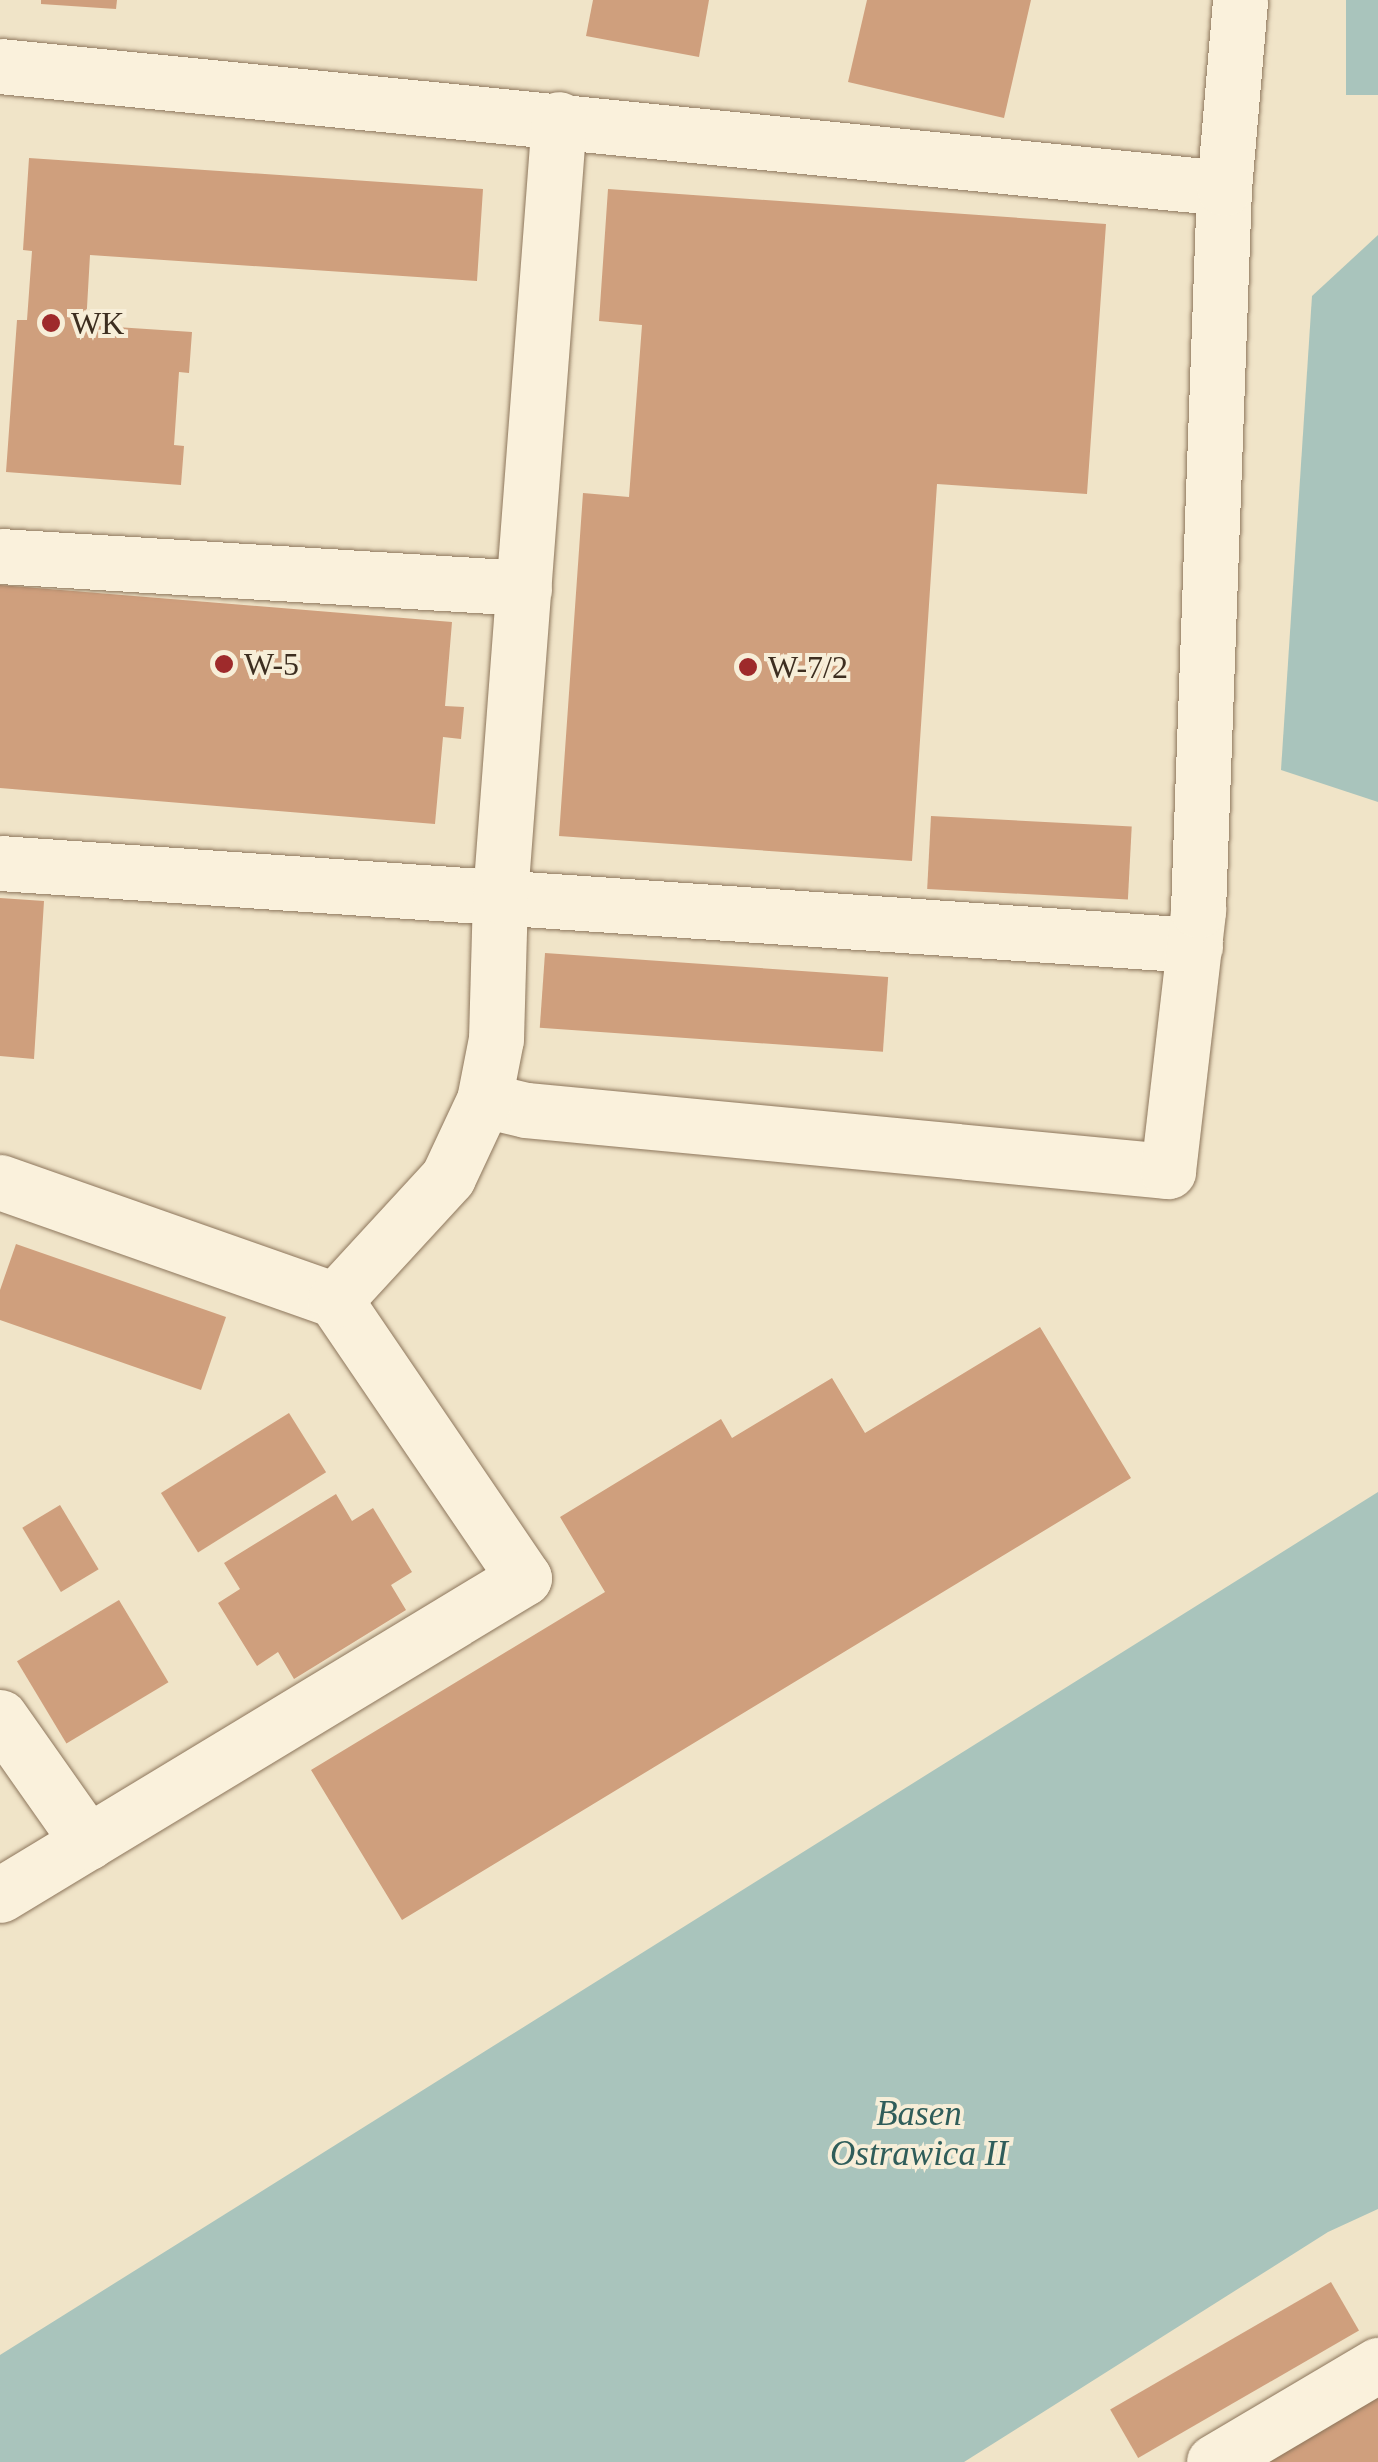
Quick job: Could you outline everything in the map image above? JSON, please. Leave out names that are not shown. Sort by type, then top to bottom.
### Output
[{"type":"lane","points":[[484,1100],[526,1110],[1168,1171],[1195,945],[1224,188],[1240,0]]},
{"type":"lane","points":[[0,66],[1224,188]]},
{"type":"lane","points":[[335,1300],[448,1177],[484,1100],[496,1040],[500,896],[560,119]]},
{"type":"lane","points":[[0,556],[524,588]]},
{"type":"lane","points":[[0,862],[1195,945]]},
{"type":"lane","points":[[0,1182],[335,1300],[524,1578],[0,1895]]},
{"type":"lane","points":[[0,1717],[88,1842]]},
{"type":"lane","points":[[1214,2462],[1378,2365]]},
{"type":"water","points":[[1346,0],[1378,0],[1378,95],[1346,95]]},
{"type":"water","points":[[1378,235],[1378,802],[1281,770],[1312,296]]},
{"type":"water","name":"Basen Ostrawica II","points":[[1378,1492],[1378,2209],[1328,2232],[964,2462],[0,2462],[0,2355]]},
{"type":"building","points":[[41,0],[117,0],[116,9],[41,4]]},
{"type":"building","points":[[593,0],[709,0],[699,57],[586,36]]},
{"type":"building","points":[[867,0],[1031,0],[1004,118],[848,82]]},
{"type":"building","name":"WK","points":[[29,158],[483,189],[477,281],[90,255],[86,325],[192,332],[189,373],[179,372],[174,445],[184,446],[181,485],[6,472],[17,320],[27,320],[32,251],[23,250]]},
{"type":"building","name":"W-7/2","points":[[608,189],[1106,224],[1087,494],[937,484],[912,861],[559,836],[583,493],[629,497],[642,325],[599,321]]},
{"type":"building","name":"W-5","points":[[0,585],[452,622],[445,706],[464,707],[461,739],[443,737],[435,824],[0,788]]},
{"type":"building","points":[[931,816],[1132,827],[1128,899],[927,889]]},
{"type":"building","points":[[0,898],[44,901],[34,1059],[0,1056]]},
{"type":"building","points":[[545,953],[888,977],[883,1052],[540,1028]]},
{"type":"building","points":[[16,1244],[226,1317],[201,1390],[0,1320],[0,1290]]},
{"type":"building","points":[[1040,1327],[1131,1478],[402,1920],[311,1770],[605,1592],[560,1517],[721,1419],[732,1438],[832,1378],[865,1433]]},
{"type":"building","points":[[289,1413],[326,1472],[198,1552],[161,1493]]},
{"type":"building","points":[[336,1494],[352,1521],[373,1508],[412,1572],[391,1585],[406,1610],[294,1679],[278,1652],[257,1666],[218,1603],[240,1589],[224,1563]]},
{"type":"building","points":[[60,1505],[99,1569],[61,1592],[22,1528]]},
{"type":"building","points":[[119,1600],[168,1682],[66,1744],[17,1661]]},
{"type":"building","points":[[1331,2282],[1359,2330],[1138,2458],[1110,2410]]},
{"type":"building","points":[[1371,2387],[1378,2398],[1378,2462],[1250,2462]]},
{"type":"place","name":"WK","points":[[51,323]]},
{"type":"place","name":"W-5","points":[[224,664]]},
{"type":"place","name":"W-7/2","points":[[748,667]]}]
